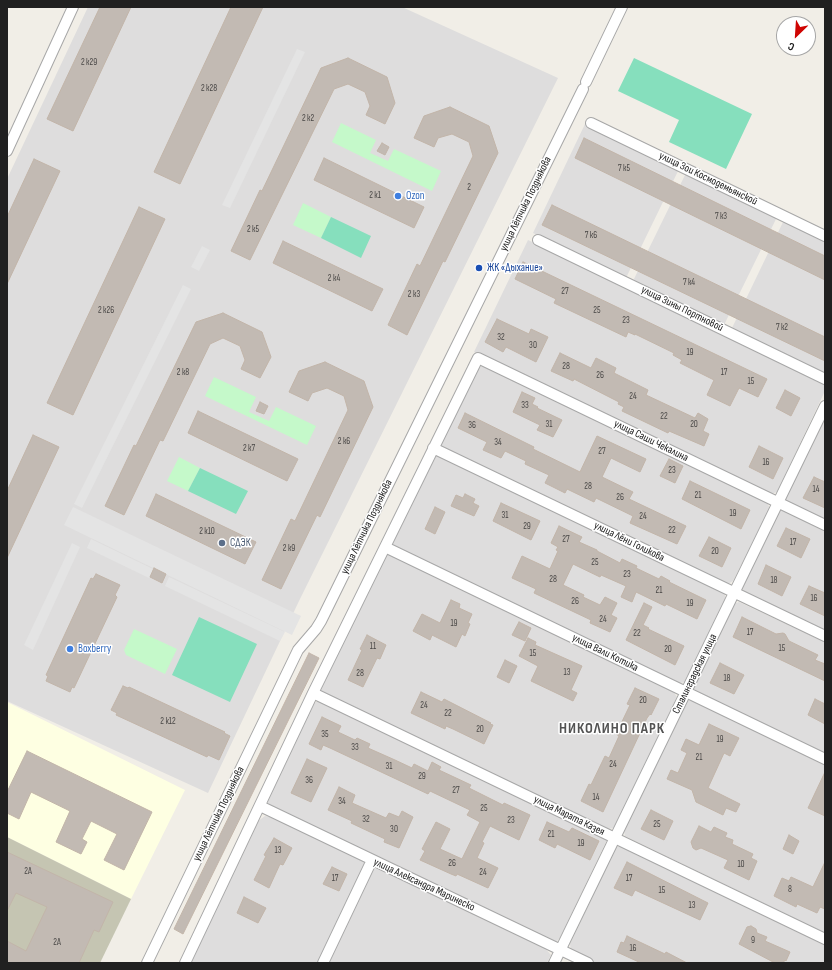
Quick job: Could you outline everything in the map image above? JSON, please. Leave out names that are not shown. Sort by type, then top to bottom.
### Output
[{"type":"street","points":[[7,151],[73,7]]},
{"type":"street","name":"улица Лётчика Позднякова","points":[[147,963],[298,650],[321,621],[622,7]]},
{"type":"street","name":"улица Зои Космодемьянской","points":[[591,123],[825,236]]},
{"type":"street","name":"улица Зины Портновой","points":[[538,240],[825,379]]},
{"type":"street","name":"улица Саши Чекалина","points":[[433,448],[478,358],[825,525]]},
{"type":"street","name":"Сталинградская улица","points":[[554,963],[825,406]]},
{"type":"street","points":[[185,963],[433,448]]},
{"type":"street","name":"улица Лёни Голикова","points":[[433,448],[825,636]]},
{"type":"street","name":"улица Вали Котика","points":[[385,548],[825,759]]},
{"type":"street","name":"улица Марата Казея","points":[[314,693],[825,939]]},
{"type":"street","name":"улица Александра Маринеско","points":[[260,806],[588,963]]},
{"type":"street","points":[[323,963],[372,860]]},
{"type":"shaded area","points":[[88,7],[402,7],[558,78],[299,601],[208,793],[7,701],[7,179]]},
{"type":"shaded area","points":[[297,49],[305,52],[230,208],[222,205]]},
{"type":"shaded area","points":[[585,124],[679,169],[626,278],[533,233]]},
{"type":"shaded area","points":[[686,173],[777,217],[724,325],[633,281]]},
{"type":"shaded area","points":[[784,220],[825,240],[825,373],[732,328]]},
{"type":"shaded area","points":[[528,240],[822,381],[825,386],[824,393],[777,492],[771,494],[765,492],[474,352]]},
{"type":"shaded area","points":[[202,246],[210,250],[199,271],[191,267]]},
{"type":"shaded area","points":[[183,285],[191,289],[82,508],[74,504]]},
{"type":"shaded area","points":[[483,365],[767,503],[770,508],[733,581],[728,584],[442,449],[438,443],[475,371]]},
{"type":"shaded area","points":[[825,416],[825,521],[785,501],[786,496]]},
{"type":"shaded area","points":[[434,452],[724,593],[726,598],[685,682],[680,683],[671,680],[389,545]]},
{"type":"shaded area","points":[[73,507],[301,616],[292,635],[64,525]]},
{"type":"shaded area","points":[[783,510],[825,529],[825,632],[744,593],[742,588],[778,511]]},
{"type":"shaded area","points":[[91,539],[153,569],[149,578],[87,548]]},
{"type":"shaded area","points":[[72,543],[80,547],[33,650],[24,645]]},
{"type":"shaded area","points":[[390,554],[671,688],[677,697],[615,828],[607,829],[321,692],[320,685],[384,556]]},
{"type":"shaded area","points":[[169,577],[285,632],[280,641],[165,586]]},
{"type":"shaded area","points":[[739,602],[825,642],[825,755],[696,691],[693,687],[733,604]]},
{"type":"shaded area","points":[[321,700],[607,840],[560,938],[556,942],[273,808],[267,802],[314,703]]},
{"type":"shaded area","points":[[696,700],[825,763],[825,933],[625,836],[624,831],[687,701]]},
{"type":"shaded area","points":[[7,702],[185,790],[131,899],[7,837]]},
{"type":"shaded area","points":[[265,816],[274,818],[367,861],[319,963],[188,963],[258,821]]},
{"type":"shaded area","points":[[7,837],[131,899],[100,963],[7,963]]},
{"type":"shaded area","points":[[626,846],[825,942],[825,963],[594,963],[571,952],[570,944],[616,847]]},
{"type":"shaded area","points":[[379,867],[543,946],[551,955],[547,963],[326,963],[372,870]]},
{"type":"green space","points":[[634,58],[752,114],[726,169],[669,142],[679,120],[618,91]]},
{"type":"green space","points":[[341,123],[376,140],[370,153],[388,161],[394,149],[441,171],[432,191],[332,142]]},
{"type":"green space","points":[[303,203],[331,217],[321,238],[293,225]]},
{"type":"green space","points":[[331,217],[371,236],[361,258],[321,238]]},
{"type":"green space","points":[[214,377],[256,397],[249,412],[269,421],[276,407],[316,426],[307,445],[205,396]]},
{"type":"green space","points":[[179,457],[200,468],[188,491],[167,481]]},
{"type":"green space","points":[[200,468],[248,491],[236,514],[188,491]]},
{"type":"green space","points":[[199,617],[257,644],[230,702],[172,675]]},
{"type":"green space","points":[[134,629],[177,649],[165,674],[126,655],[124,650]]},
{"type":"building","points":[[100,7],[131,7],[73,131],[47,119]]},
{"type":"building","points":[[231,7],[263,7],[180,184],[154,172]]},
{"type":"building","points":[[348,58],[387,77],[395,103],[385,124],[366,115],[370,106],[365,92],[348,84],[334,89],[250,260],[231,251],[260,190],[262,191],[321,68]]},
{"type":"building","points":[[450,107],[489,126],[498,153],[445,262],[443,261],[407,335],[388,325],[417,264],[420,266],[473,156],[469,142],[452,134],[438,138],[434,147],[414,138],[424,116]]},
{"type":"building","points":[[584,138],[825,256],[825,280],[575,158]]},
{"type":"building","points":[[382,143],[389,147],[385,155],[377,151]]},
{"type":"building","points":[[324,158],[424,207],[414,228],[314,180]]},
{"type":"building","points":[[34,159],[60,171],[7,284],[7,217]]},
{"type":"building","points":[[552,205],[825,337],[825,361],[542,225]]},
{"type":"building","points":[[139,207],[165,219],[73,415],[47,403]]},
{"type":"building","points":[[283,241],[383,289],[372,311],[273,263]]},
{"type":"building","points":[[523,262],[767,379],[758,397],[739,388],[730,406],[707,395],[714,380],[680,363],[682,360],[673,355],[674,353],[635,334],[628,332],[626,337],[554,303],[556,299],[515,279]]},
{"type":"building","points":[[223,313],[262,332],[271,357],[260,378],[241,369],[245,360],[240,346],[223,338],[210,344],[163,441],[160,440],[124,515],[105,506],[196,322]]},
{"type":"building","points":[[497,319],[529,334],[531,329],[548,337],[536,362],[506,347],[503,352],[485,342]]},
{"type":"building","points":[[560,353],[591,368],[596,358],[616,368],[614,373],[648,390],[646,395],[695,418],[698,413],[708,419],[703,431],[709,434],[704,446],[669,431],[668,433],[622,411],[624,407],[618,404],[619,402],[574,379],[573,381],[551,371]]},
{"type":"building","points":[[325,362],[364,381],[373,407],[320,517],[317,515],[281,589],[262,580],[291,519],[295,521],[348,410],[344,396],[327,388],[312,393],[308,401],[289,392],[299,371]]},
{"type":"building","points":[[785,390],[800,398],[791,416],[776,408]]},
{"type":"building","points":[[522,392],[535,398],[532,404],[538,407],[537,408],[562,420],[553,437],[537,430],[540,425],[513,412]]},
{"type":"building","points":[[260,402],[268,406],[264,414],[256,411]]},
{"type":"building","points":[[198,411],[298,459],[287,481],[188,433]]},
{"type":"building","points":[[465,413],[534,447],[533,449],[580,472],[597,436],[646,459],[640,472],[611,458],[602,477],[633,492],[629,499],[686,526],[677,544],[630,523],[633,516],[596,498],[594,502],[567,489],[565,493],[545,483],[549,475],[525,464],[526,461],[505,451],[501,458],[483,450],[487,442],[458,428]]},
{"type":"building","points":[[33,435],[59,447],[7,558],[7,491]]},
{"type":"building","points":[[759,446],[783,458],[773,479],[749,467]]},
{"type":"building","points":[[669,459],[683,466],[675,483],[660,476]]},
{"type":"building","points":[[814,477],[825,482],[825,508],[803,498]]},
{"type":"building","points":[[690,481],[750,510],[741,529],[682,499]]},
{"type":"building","points":[[156,494],[256,542],[245,564],[146,516]]},
{"type":"building","points":[[465,494],[475,499],[473,503],[479,506],[474,516],[451,506],[456,495],[463,498]]},
{"type":"building","points":[[501,503],[540,521],[531,540],[493,521]]},
{"type":"building","points":[[435,507],[445,512],[435,534],[425,529]]},
{"type":"building","points":[[559,526],[582,537],[579,542],[620,563],[622,559],[637,566],[636,568],[659,579],[661,576],[670,581],[669,582],[706,600],[697,619],[636,592],[632,602],[621,597],[626,586],[601,575],[600,577],[573,564],[563,585],[600,605],[605,597],[617,603],[611,615],[617,618],[610,632],[590,623],[591,620],[534,593],[536,589],[512,578],[522,556],[550,569],[558,551],[556,550],[558,547],[551,543]]},
{"type":"building","points":[[786,528],[810,539],[801,558],[777,546]]},
{"type":"building","points":[[709,537],[731,548],[722,567],[699,556]]},
{"type":"building","points":[[766,565],[791,577],[782,596],[758,584]]},
{"type":"building","points":[[154,568],[166,574],[162,583],[150,577]]},
{"type":"building","points":[[96,574],[120,585],[115,595],[117,597],[74,688],[72,687],[70,692],[46,681],[48,676],[46,675],[91,578],[93,579]]},
{"type":"building","points":[[809,586],[825,593],[825,616],[800,604]]},
{"type":"building","points":[[451,600],[460,604],[459,608],[472,614],[465,636],[462,634],[456,647],[432,635],[430,640],[413,631],[422,614],[440,623]]},
{"type":"building","points":[[644,603],[652,607],[643,625],[649,628],[648,629],[684,646],[675,665],[626,640]]},
{"type":"building","points":[[742,617],[776,634],[785,634],[789,641],[818,655],[815,660],[825,664],[825,681],[733,637]]},
{"type":"building","points":[[519,622],[531,628],[525,641],[512,635]]},
{"type":"building","points":[[367,635],[386,645],[380,659],[377,658],[363,687],[348,680],[362,650],[360,649]]},
{"type":"building","points":[[528,638],[536,642],[535,645],[582,666],[571,690],[577,693],[573,701],[531,681],[538,666],[519,656]]},
{"type":"building","points":[[309,653],[319,658],[183,934],[174,929]]},
{"type":"building","points":[[505,660],[517,666],[509,683],[497,677]]},
{"type":"building","points":[[720,663],[744,675],[734,694],[710,683]]},
{"type":"building","points":[[123,686],[129,687],[225,732],[224,733],[230,736],[219,760],[208,755],[207,757],[116,715],[117,713],[111,710]]},
{"type":"building","points":[[635,688],[659,699],[651,715],[650,714],[647,718],[603,812],[581,801],[589,784],[591,785],[605,756],[609,758],[619,736],[616,734],[630,705],[627,704]]},
{"type":"building","points":[[421,692],[442,702],[444,699],[491,723],[490,724],[493,725],[484,744],[446,726],[445,729],[411,713]]},
{"type":"building","points":[[815,699],[825,704],[825,724],[808,715]]},
{"type":"building","points":[[322,717],[341,726],[338,732],[355,740],[357,738],[370,744],[368,748],[412,768],[414,764],[428,771],[432,762],[441,767],[439,770],[471,785],[469,788],[503,805],[504,803],[530,815],[519,840],[490,826],[482,842],[484,843],[477,858],[498,868],[488,888],[420,860],[425,851],[422,849],[436,822],[450,829],[440,849],[462,859],[480,822],[467,815],[470,810],[430,791],[428,794],[323,745],[321,750],[309,744]]},
{"type":"building","points":[[709,724],[739,738],[730,756],[724,753],[708,788],[740,804],[736,812],[726,808],[723,815],[696,802],[692,790],[667,779],[671,770],[678,773],[687,753],[681,750],[686,739],[699,745]]},
{"type":"building","points":[[27,751],[152,812],[124,870],[104,860],[117,834],[91,821],[82,839],[87,842],[81,854],[56,842],[70,811],[31,792],[19,819],[7,813],[7,792]]},
{"type":"building","points":[[307,759],[327,768],[311,802],[291,793]]},
{"type":"building","points":[[825,772],[825,816],[808,808]]},
{"type":"building","points":[[339,787],[355,795],[352,803],[386,818],[389,813],[399,817],[402,811],[413,817],[399,848],[384,842],[385,839],[328,810]]},
{"type":"building","points":[[651,810],[673,821],[664,840],[641,829]]},
{"type":"building","points":[[547,822],[569,832],[572,828],[599,841],[590,860],[557,844],[555,848],[539,840]]},
{"type":"building","points":[[699,826],[711,832],[714,827],[727,833],[725,837],[733,840],[732,844],[753,854],[751,858],[757,861],[749,880],[724,868],[728,860],[701,848],[696,850],[693,848],[691,842]]},
{"type":"building","points":[[789,835],[799,841],[793,854],[783,849]]},
{"type":"building","points":[[274,838],[292,848],[283,865],[280,864],[269,888],[254,880],[266,856],[264,855]]},
{"type":"building","points":[[7,852],[113,902],[99,932],[94,930],[79,963],[7,963],[7,941],[26,951],[47,907],[16,893],[7,911]]},
{"type":"building","points":[[627,862],[708,903],[700,920],[635,890],[632,896],[614,888]]},
{"type":"building","points":[[825,862],[825,909],[820,907],[817,913],[797,904],[796,907],[774,896],[782,878],[789,881],[791,877],[813,887]]},
{"type":"building","points":[[332,867],[347,874],[339,891],[323,884]]},
{"type":"building","points":[[244,897],[266,908],[258,923],[237,913]]},
{"type":"building","points":[[751,926],[756,929],[757,933],[767,937],[765,941],[790,952],[786,961],[785,960],[783,963],[775,963],[739,944],[747,927]]},
{"type":"building","points":[[627,936],[665,954],[666,952],[687,963],[641,963],[617,952],[621,942],[624,943]]},
{"type":"place","name":"Ozon","points":[[398,196]]},
{"type":"place","name":"ЖК «Дыхание»","points":[[479,268]]},
{"type":"place","name":"СДЭК","points":[[222,543]]},
{"type":"place","name":"Boxberry","points":[[70,649]]},
{"type":"district","name":"НИКОЛИНО ПАРК","points":[[612,729]]}]
